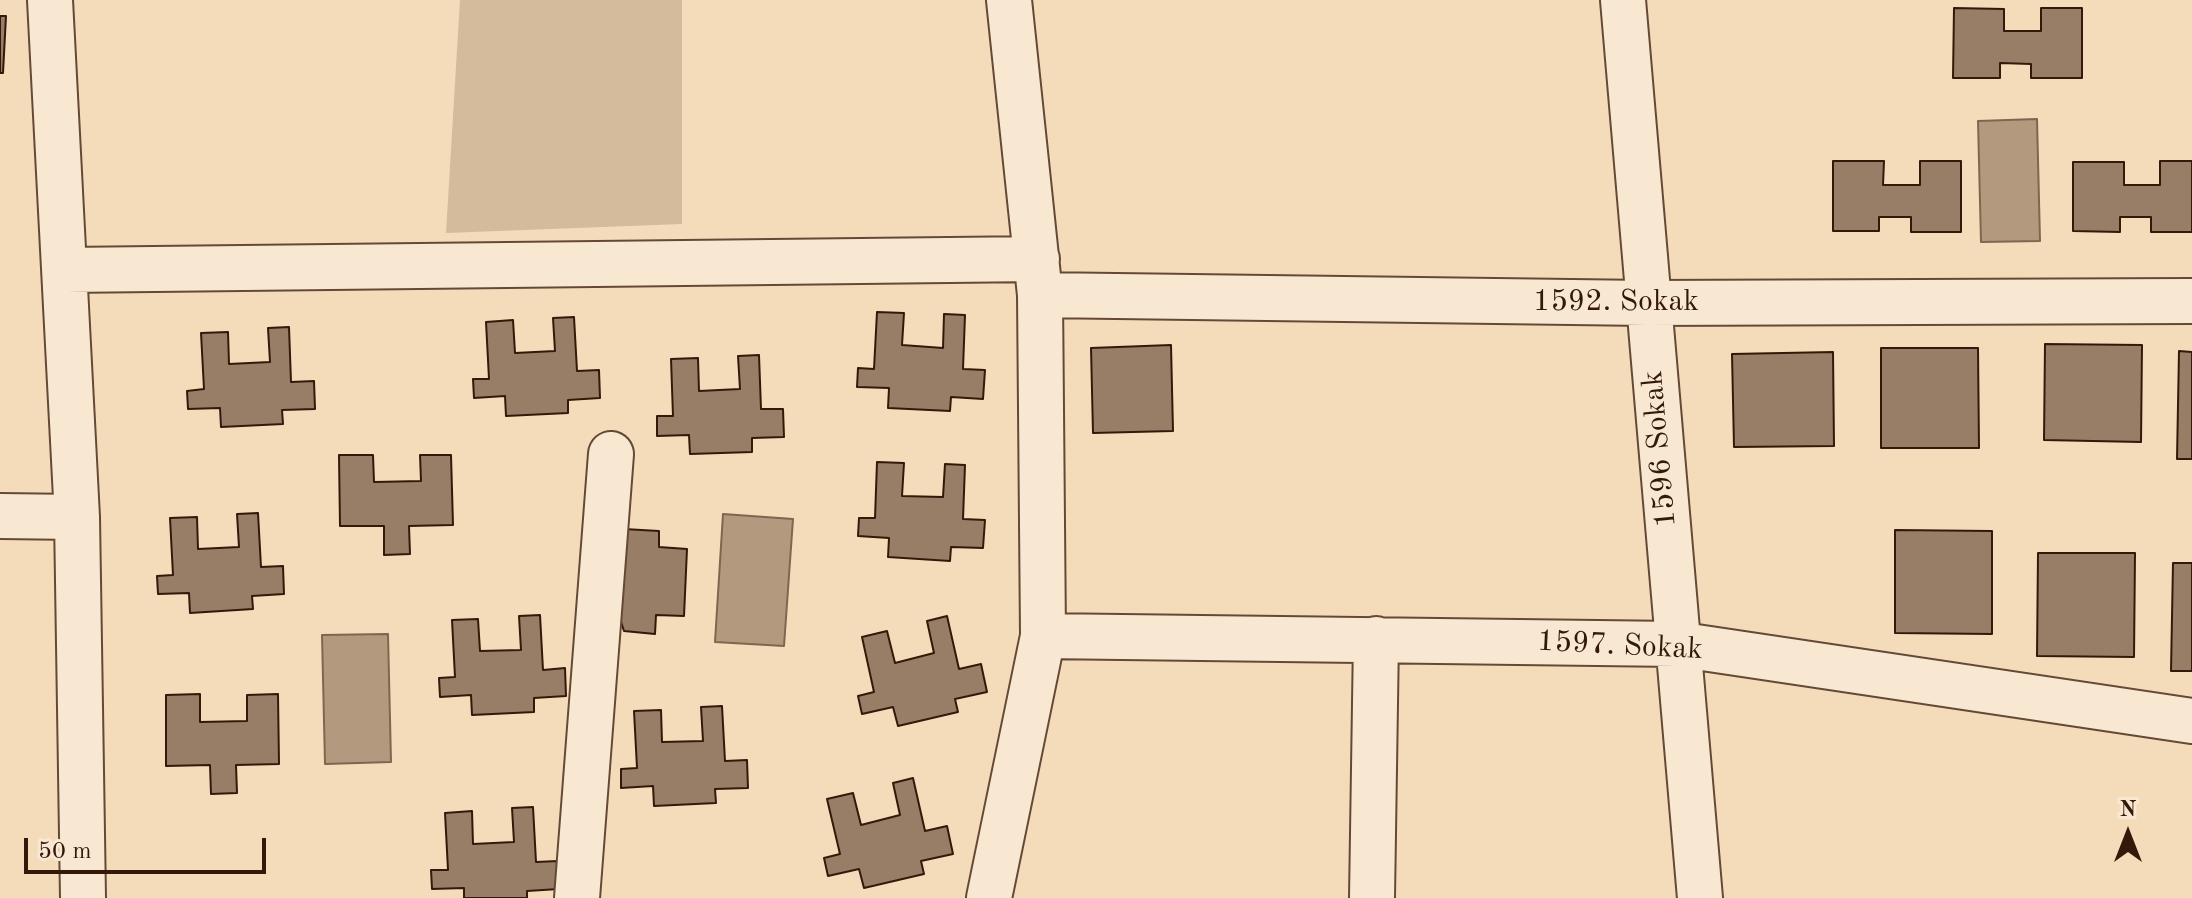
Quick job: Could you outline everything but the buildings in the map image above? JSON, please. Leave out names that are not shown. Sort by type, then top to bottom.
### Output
[{"type":"street","points":[[50,0],[77,517],[83,898]]},
{"type":"street","points":[[989,898],[1043,636],[1039,277],[1009,0]]},
{"type":"street","name":"1596 Sokak","points":[[1623,0],[1700,898]]},
{"type":"street","name":"1592. Sokak","points":[[66,270],[1039,277],[1647,303],[2192,301]]},
{"type":"street","points":[[577,898],[611,454]]},
{"type":"street","points":[[0,516],[77,517]]},
{"type":"street","name":"1597. Sokak","points":[[1043,636],[1676,644],[2192,721]]},
{"type":"street","points":[[1372,898],[1376,639]]},
{"type":"shaded area","points":[[460,0],[682,0],[682,224],[446,233]]},
{"type":"shaded area","points":[[2037,119],[2040,241],[1981,242],[1978,121]]},
{"type":"shaded area","points":[[723,514],[793,519],[784,646],[715,642]]},
{"type":"shaded area","points":[[388,634],[391,762],[325,764],[322,635]]}]
